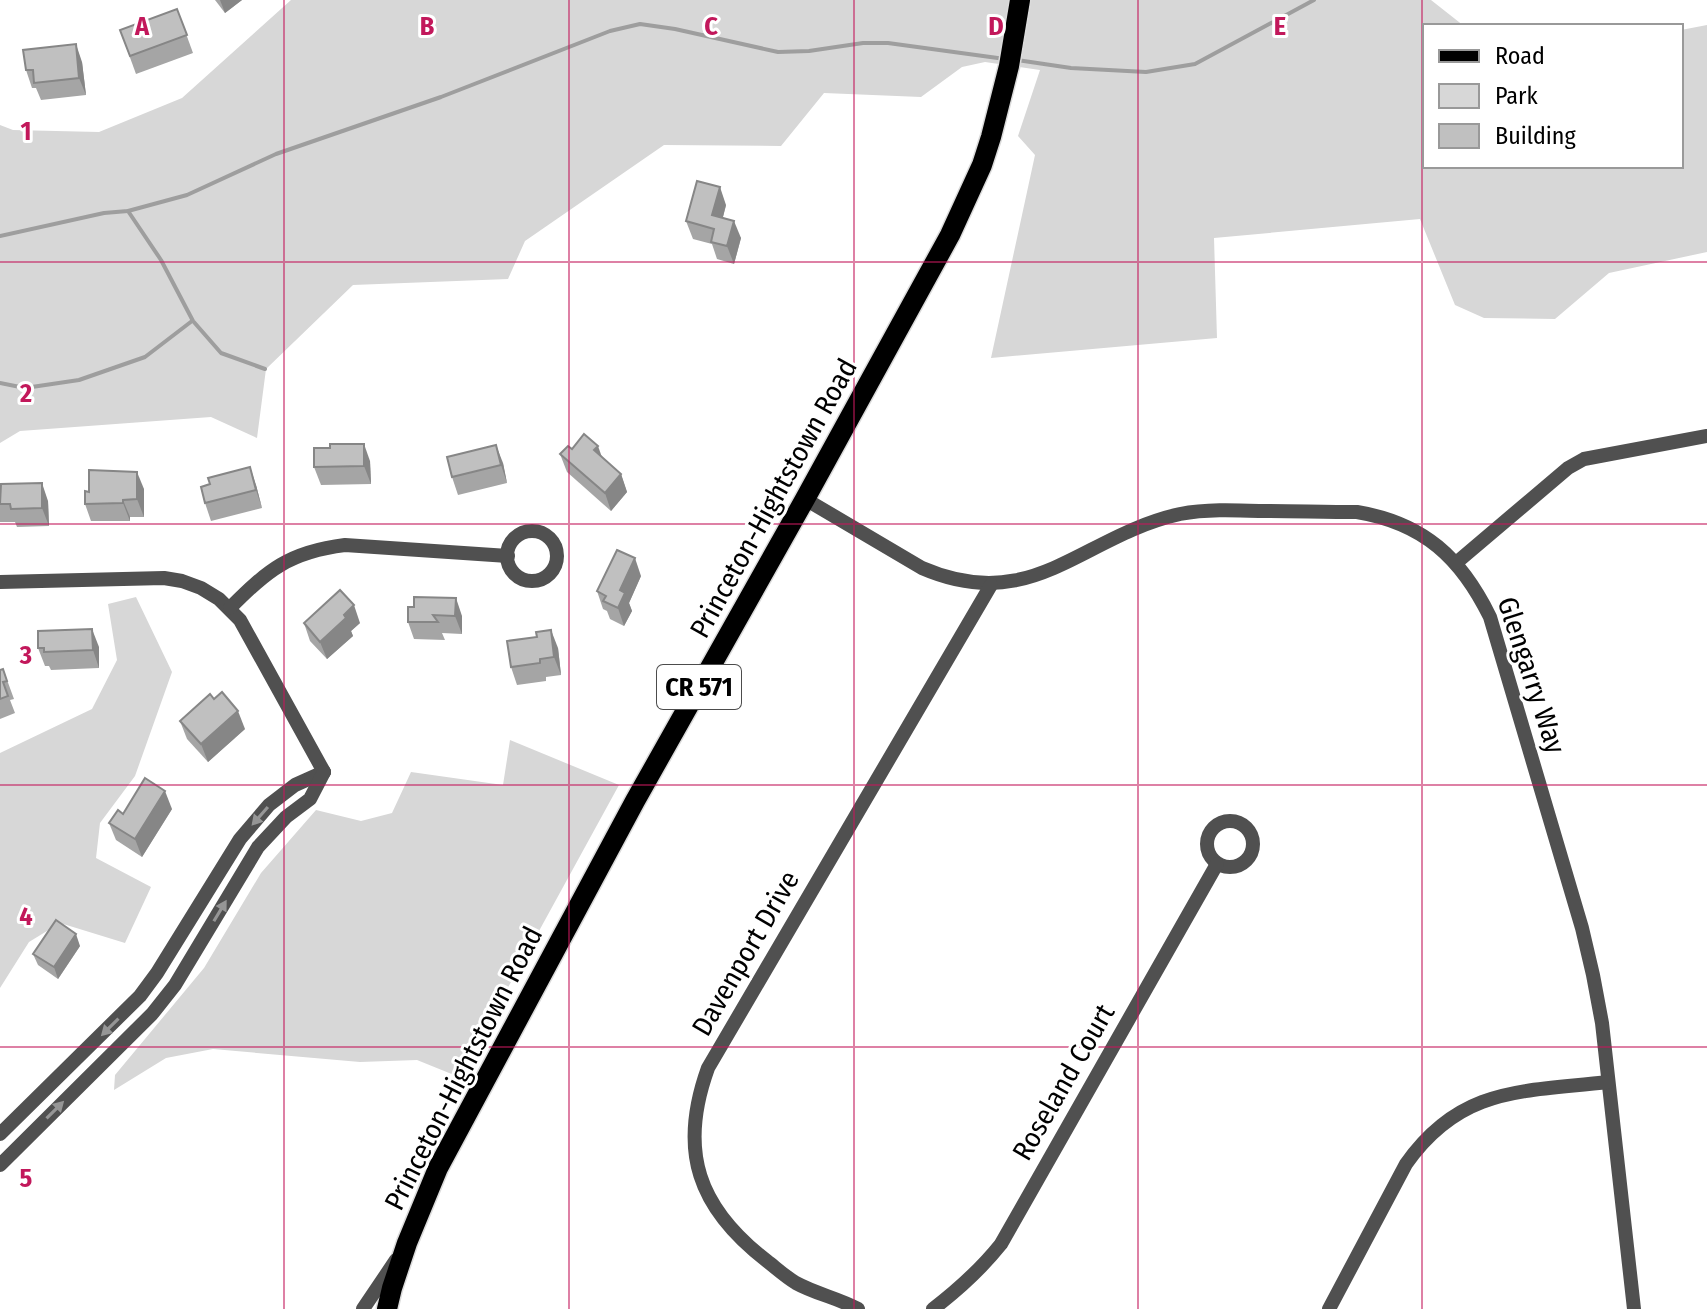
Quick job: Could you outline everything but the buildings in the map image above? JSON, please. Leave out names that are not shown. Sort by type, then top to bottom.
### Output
[{"type":"main road","name":"Princeton-Hightstown Road","points":[[387,1309],[407,1243],[438,1168],[642,788],[805,499],[968,198],[991,137],[1015,38],[1020,0]]},
{"type":"street","points":[[1456,563],[1568,468],[1584,459],[1707,436]]},
{"type":"street","name":"Glengarry Way","points":[[805,499],[922,568],[965,583],[991,585],[1035,576],[1132,529],[1184,513],[1211,510],[1371,514],[1417,532],[1456,563],[1478,592],[1490,617],[1582,928],[1602,1023],[1634,1309]]},
{"type":"street","points":[[230,608],[261,577],[280,564],[322,548],[345,545],[508,556]]},
{"type":"street","points":[[0,582],[164,578],[201,588],[230,608],[240,620],[324,772]]},
{"type":"street","name":"Davenport Drive","points":[[858,1309],[794,1282],[744,1244],[728,1227],[715,1208],[701,1177],[694,1142],[694,1118],[708,1068],[991,585]]},
{"type":"street","points":[[0,1134],[140,996],[240,839],[269,805],[295,785],[324,772]]},
{"type":"street","points":[[0,1165],[152,1014],[175,985],[258,847],[286,817],[310,799],[324,772]]},
{"type":"street","name":"Roseland Court","points":[[933,1309],[985,1265],[1001,1244],[1217,864]]},
{"type":"street","points":[[1329,1309],[1406,1164],[1436,1128],[1456,1113],[1502,1095],[1608,1082]]},
{"type":"street","points":[[363,1309],[407,1243]]},
{"type":"green space","points":[[291,0],[1431,0],[1461,24],[1423,24],[1423,168],[1683,168],[1683,30],[1707,25],[1707,252],[1609,273],[1555,319],[1484,318],[1455,305],[1420,219],[1214,238],[1217,338],[991,358],[1035,155],[1018,136],[1040,70],[985,62],[962,67],[921,97],[824,93],[781,146],[664,145],[525,241],[508,279],[353,285],[266,369],[257,438],[211,417],[20,431],[0,443],[0,125],[13,130],[99,132],[182,98]]},
{"type":"green space","points":[[136,597],[172,672],[135,776],[100,823],[96,858],[151,887],[125,943],[60,923],[29,942],[0,988],[0,753],[92,709],[117,660],[108,604]]},
{"type":"green space","points":[[510,740],[619,785],[459,1077],[417,1060],[360,1062],[213,1049],[166,1058],[114,1090],[115,1075],[204,968],[261,873],[316,810],[361,821],[392,813],[411,772],[503,785]]},
{"type":"waterway","points":[[1017,60],[1071,68],[1146,72],[1195,64],[1314,0]]},
{"type":"waterway","points":[[0,236],[104,213],[128,211],[187,195],[276,154],[441,97],[610,31],[640,24],[778,52],[888,43],[1005,59]]},
{"type":"waterway","points":[[128,211],[161,260],[193,321],[221,353],[265,369]]},
{"type":"waterway","points":[[0,383],[25,388],[79,380],[145,357],[192,321]]}]
